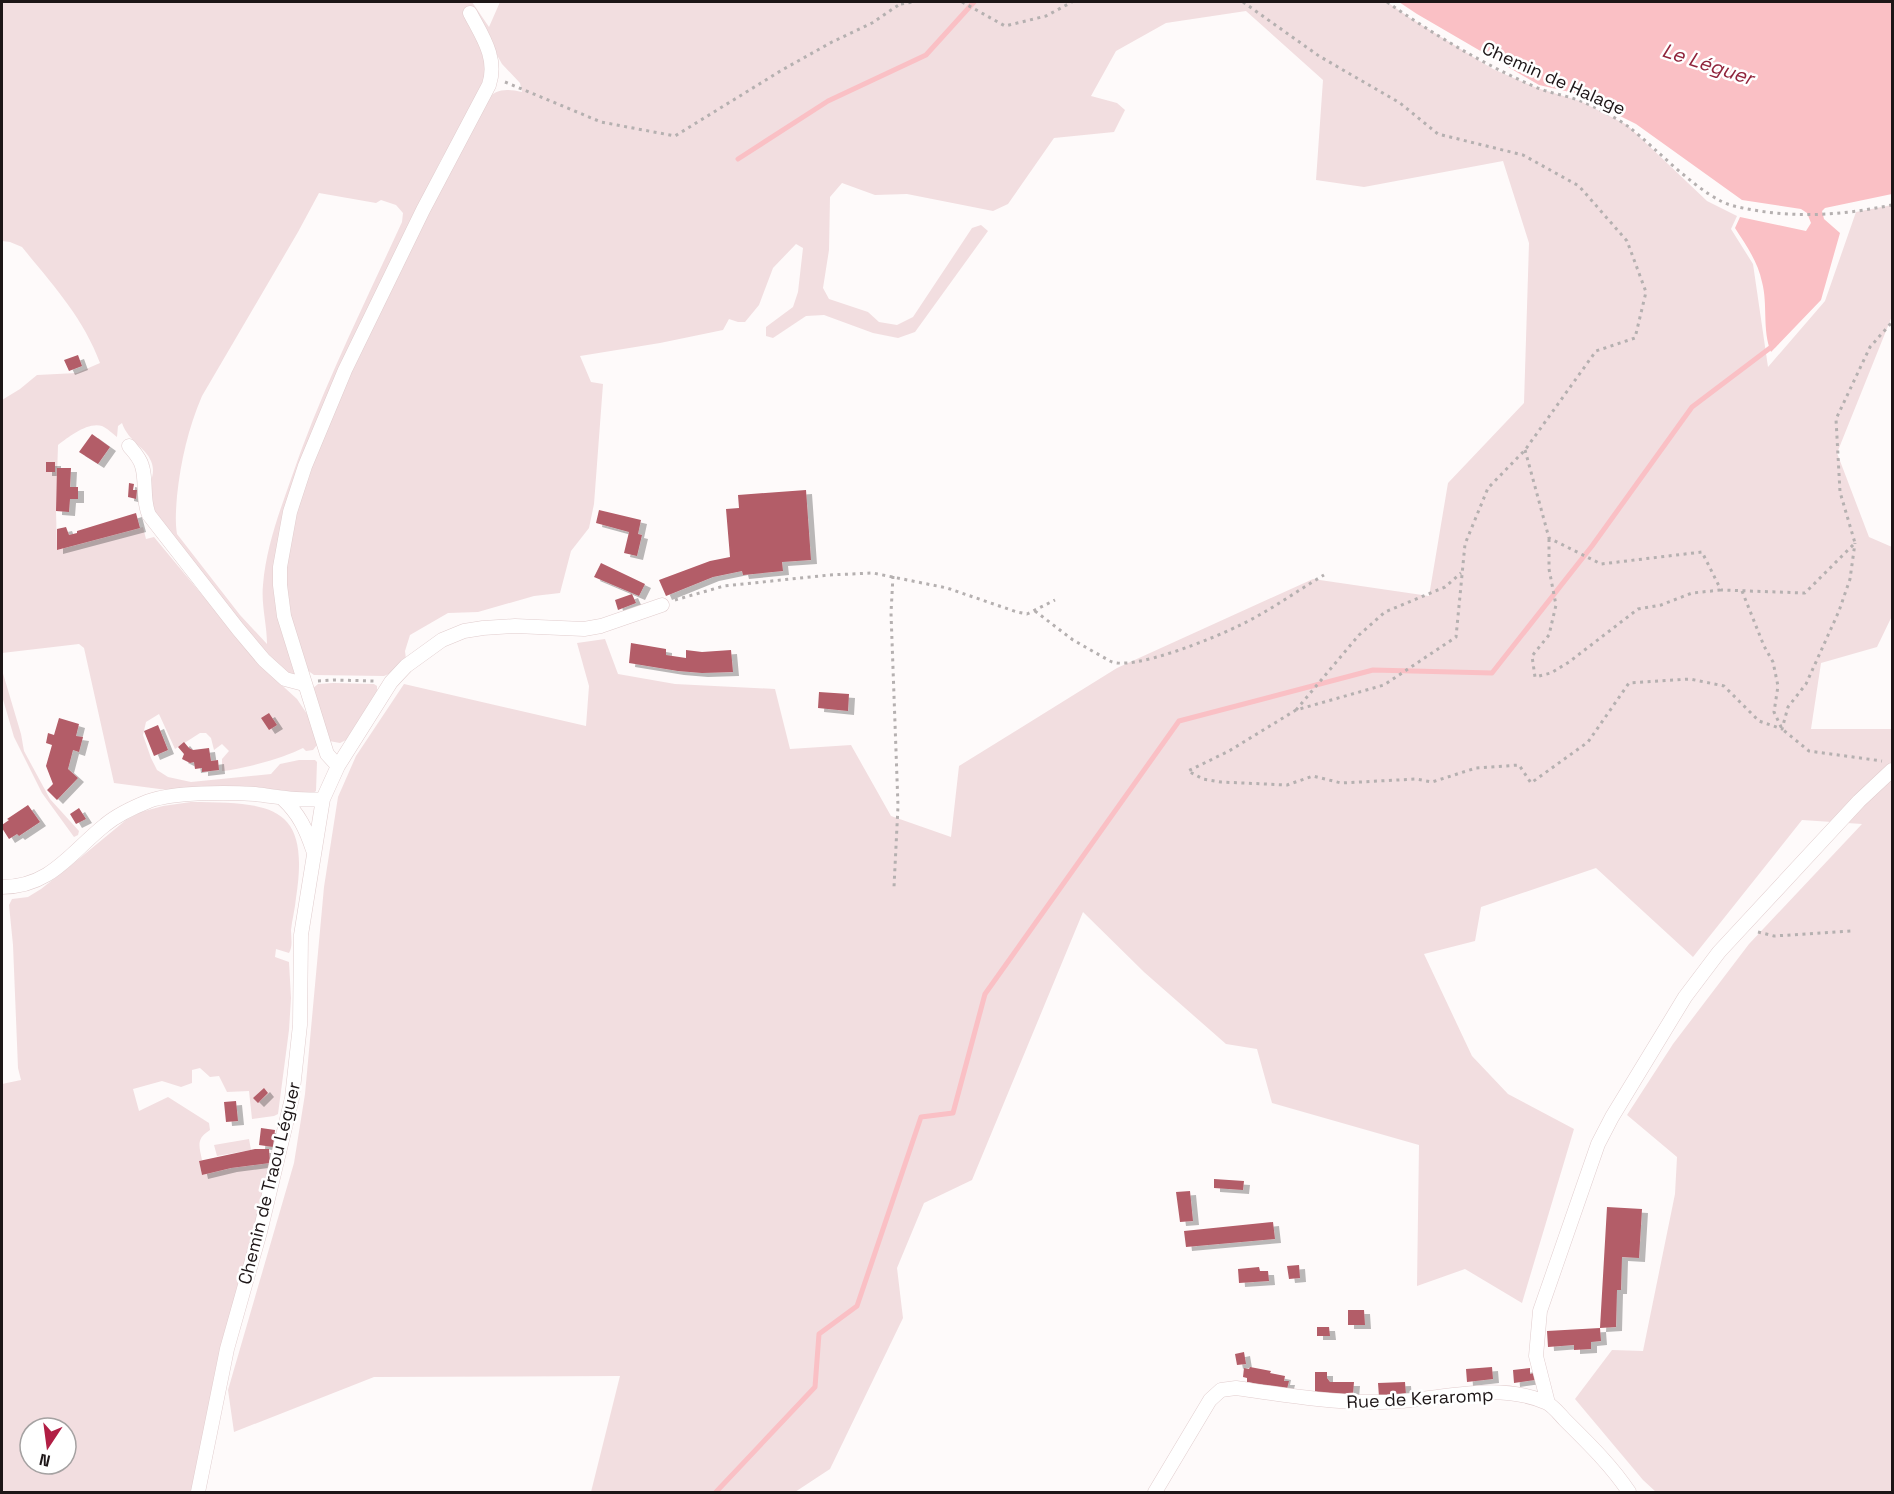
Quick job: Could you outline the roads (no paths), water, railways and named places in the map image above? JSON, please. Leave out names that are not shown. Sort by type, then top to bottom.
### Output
[{"type":"street","points":[[338,766],[327,754],[284,616],[280,585],[281,558],[286,529],[298,486],[345,370],[423,210],[486,94],[493,70],[490,53],[470,13]]},
{"type":"street","points":[[129,446],[142,467],[144,502],[153,521],[264,660],[285,679],[304,684]]},
{"type":"street","name":"Chemin de Traou Léguer","points":[[198,1492],[226,1349],[260,1232],[292,1098],[300,1025],[301,935],[323,799],[338,766],[391,682],[442,640],[464,631],[515,626],[584,629],[601,626],[662,605]]},
{"type":"street","points":[[1629,1492],[1610,1467],[1548,1403],[1536,1356],[1540,1311],[1598,1144],[1685,997],[1711,961],[1844,816],[1893,770]]},
{"type":"street","points":[[2,887],[25,884],[48,874],[70,858],[115,817],[151,800],[180,795],[233,794],[254,794],[300,800],[323,799]]},
{"type":"street","points":[[283,799],[295,810],[303,822],[314,855]]},
{"type":"street","name":"Rue de Keraromp","points":[[1155,1492],[1210,1400],[1218,1392],[1228,1388],[1328,1401],[1384,1402],[1463,1393],[1505,1394],[1548,1403]]},
{"type":"water","name":"Le Léguer","points":[[1399,2],[1892,2],[1892,194],[1825,208],[1822,211],[1824,219],[1840,233],[1821,300],[1771,352],[1768,344],[1764,290],[1758,268],[1735,228],[1740,217],[1806,231],[1811,223],[1807,213],[1801,209],[1742,200],[1636,124],[1574,93],[1539,85]]},
{"type":"waterway","points":[[738,159],[828,101],[926,55],[974,2]]},
{"type":"waterway","points":[[716,1492],[815,1387],[819,1334],[857,1306],[921,1117],[953,1113],[985,994],[1179,721],[1373,670],[1492,673],[1592,546],[1692,407],[1774,345]]}]
